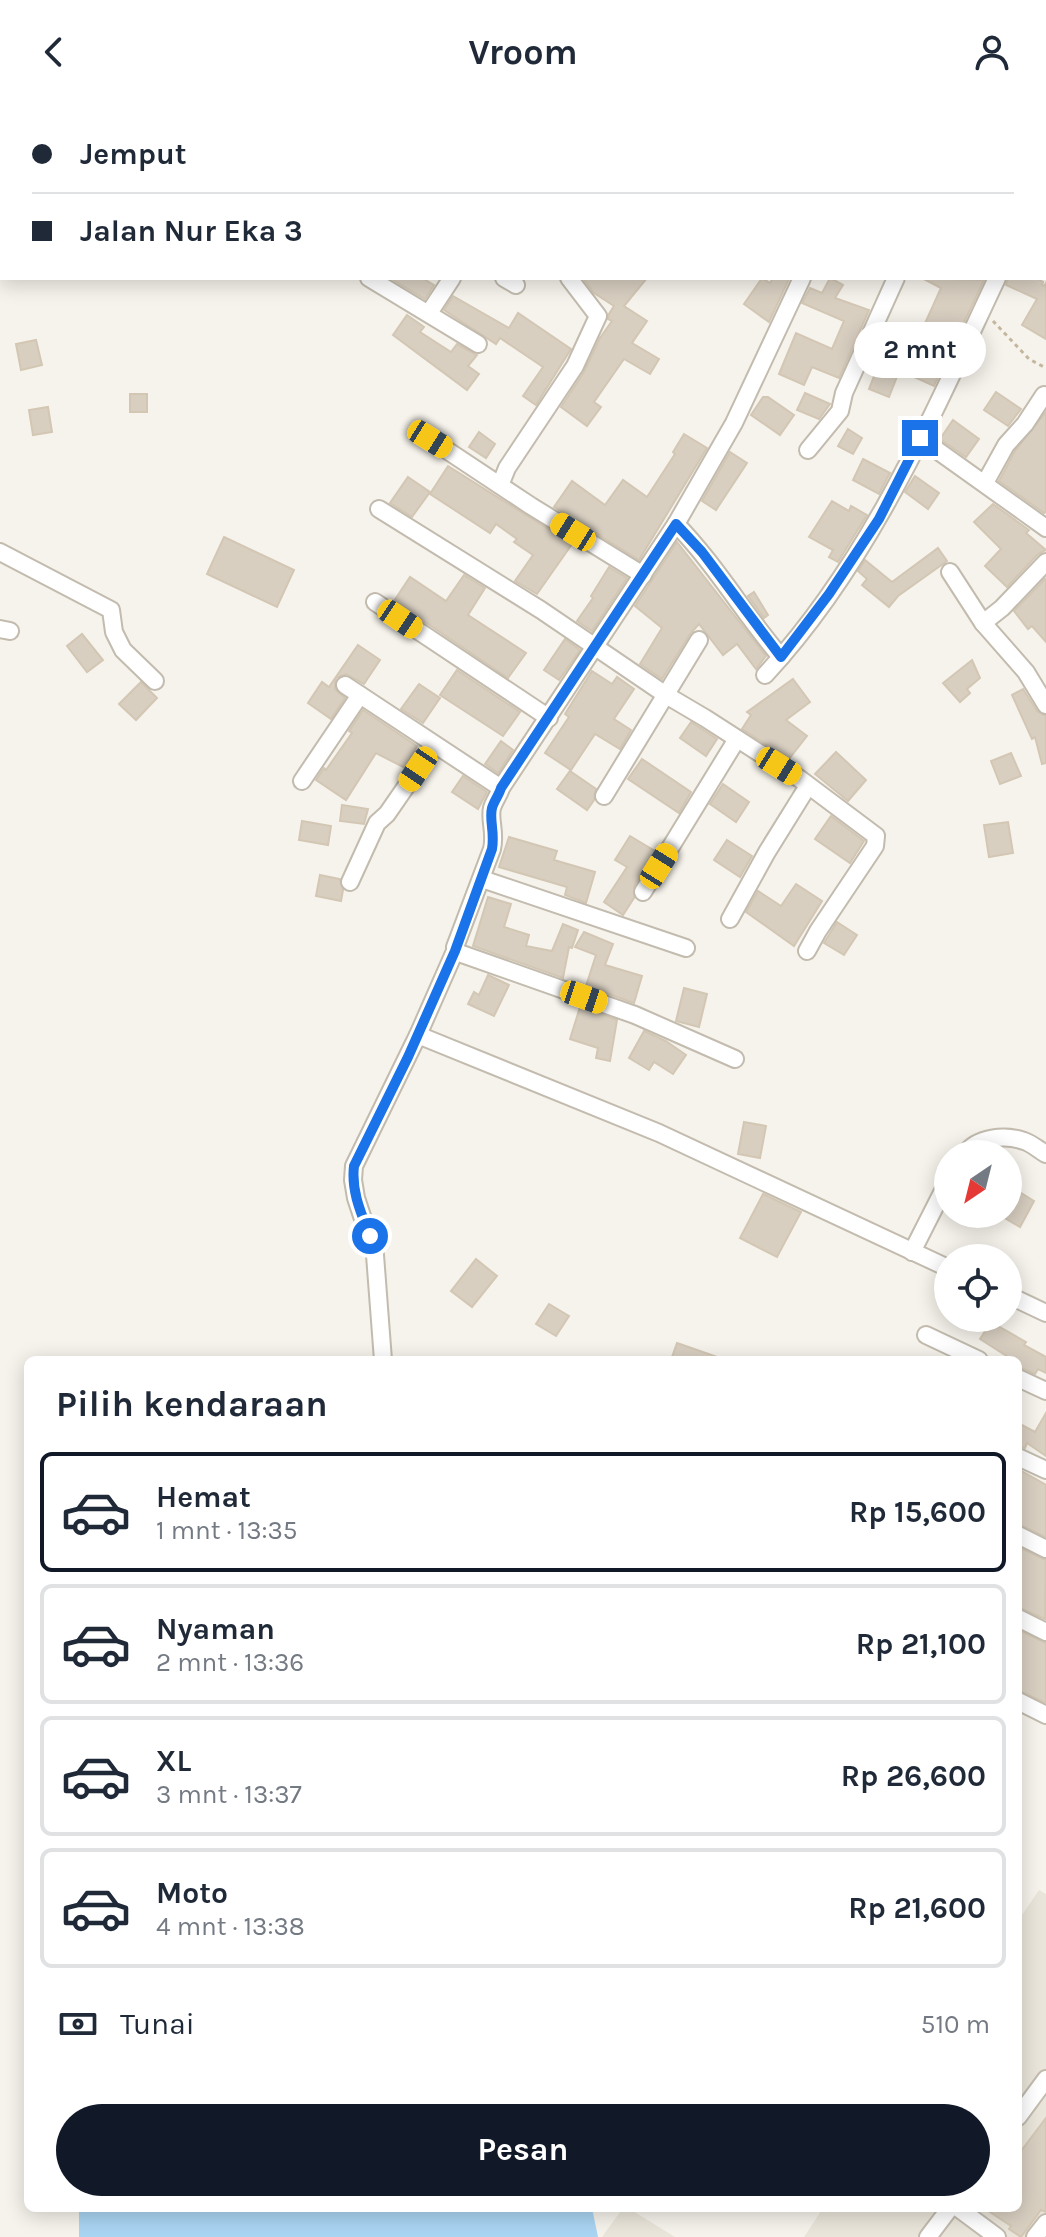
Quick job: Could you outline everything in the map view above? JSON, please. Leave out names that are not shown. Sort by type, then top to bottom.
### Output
[{"type":"street","points":[[372,280],[478,344]]},
{"type":"street","points":[[429,313],[451,280]]},
{"type":"street","points":[[501,483],[507,468],[575,366],[598,316],[571,280]]},
{"type":"street","points":[[383,1356],[375,1255],[353,1180],[354,1166],[455,951],[482,879],[495,832],[491,820],[492,809],[501,788],[597,648],[676,524],[734,423],[801,280]]},
{"type":"street","points":[[808,450],[840,411],[844,393],[895,280]]},
{"type":"street","points":[[765,675],[829,594],[879,519],[996,280]]},
{"type":"street","points":[[985,483],[1006,445],[1025,424],[1044,395]]},
{"type":"street","points":[[920,438],[1046,528]]},
{"type":"street","points":[[430,439],[643,575]]},
{"type":"street","points":[[379,509],[737,739],[876,836],[877,840],[807,951]]},
{"type":"street","points":[[676,524],[702,552],[781,657]]},
{"type":"street","points":[[0,552],[111,610],[114,632],[123,650],[155,681]]},
{"type":"street","points":[[983,623],[1002,608],[1046,562]]},
{"type":"street","points":[[950,572],[983,623],[1026,672],[1046,705]]},
{"type":"street","points":[[375,602],[549,718]]},
{"type":"street","points":[[604,796],[699,640]]},
{"type":"street","points":[[345,685],[501,788]]},
{"type":"street","points":[[302,781],[360,695]]},
{"type":"street","points":[[643,892],[737,739]]},
{"type":"street","points":[[350,882],[377,823],[395,803],[434,746]]},
{"type":"street","points":[[730,919],[808,786]]},
{"type":"street","points":[[482,879],[686,948]]},
{"type":"street","points":[[455,951],[635,1015],[735,1059]]},
{"type":"street","points":[[418,1035],[659,1133],[934,1262]]},
{"type":"street","points":[[985,1140],[1023,1140],[1046,1154]]},
{"type":"street","points":[[912,1252],[934,1209]]},
{"type":"street","points":[[1022,1301],[1043,1311]]},
{"type":"street","points":[[926,1335],[971,1356]]},
{"type":"street","points":[[1022,1380],[1046,1391]]},
{"type":"street","points":[[1022,1459],[1046,1470]]},
{"type":"street","points":[[1022,1537],[1046,1549]]},
{"type":"street","points":[[1022,1620],[1046,1632]]},
{"type":"street","points":[[1022,1703],[1046,1715]]},
{"type":"street","points":[[1022,2112],[1046,2079]]},
{"type":"street","points":[[928,2237],[947,2212]]},
{"type":"street","points":[[963,2212],[997,2237]]},
{"type":"street","points":[[1035,2237],[1046,2223]]},
{"type":"path","points":[[982,309],[1029,359],[1046,368]]},
{"type":"shaded area","points":[[1039,1890],[1046,1894],[1046,2237],[804,2237],[820,2212],[1022,2212],[1022,1915]]},
{"type":"shaded area","points":[[620,2212],[634,2212],[675,2237],[602,2237]]},
{"type":"water","points":[[79,2212],[593,2212],[598,2237],[79,2237]]},
{"type":"building","points":[[393,280],[425,280],[434,285],[425,299]]},
{"type":"building","points":[[584,280],[645,280],[624,306],[647,321],[632,343],[659,359],[650,374],[624,359],[594,402],[601,407],[587,426],[561,407],[612,321],[608,319],[614,306],[594,293]]},
{"type":"building","points":[[761,280],[770,283],[772,280],[789,280],[769,322],[744,304]]},
{"type":"building","points":[[829,280],[834,280],[843,285],[835,298],[869,310],[839,378],[812,367],[804,385],[779,374],[796,333],[832,349],[844,321],[802,303],[810,288],[822,293]]},
{"type":"building","points":[[926,280],[984,280],[934,386],[903,372],[941,288]]},
{"type":"building","points":[[1007,280],[1040,280],[1044,286],[1046,283],[1046,339],[1022,325],[1037,299],[1006,285]]},
{"type":"building","points":[[453,296],[509,328],[518,313],[571,349],[536,405],[523,396],[543,367],[500,338],[496,344],[444,310]]},
{"type":"building","points":[[407,315],[424,327],[420,332],[451,352],[457,344],[477,355],[468,366],[479,374],[467,390],[393,335]]},
{"type":"building","points":[[36,340],[42,365],[21,370],[16,344]]},
{"type":"building","points":[[878,366],[898,374],[889,397],[869,389]]},
{"type":"building","points":[[996,392],[1021,409],[1008,426],[984,410]]},
{"type":"building","points":[[805,393],[830,404],[819,419],[797,410]]},
{"type":"building","points":[[130,394],[147,394],[147,412],[130,412]]},
{"type":"building","points":[[763,397],[768,397],[794,415],[780,435],[751,415]]},
{"type":"building","points":[[48,407],[52,432],[33,435],[29,410]]},
{"type":"building","points":[[1046,412],[1044,513],[999,481],[1015,451]]},
{"type":"building","points":[[953,420],[979,439],[966,457],[940,439]]},
{"type":"building","points":[[848,429],[862,438],[853,454],[838,446]]},
{"type":"building","points":[[479,432],[495,444],[486,458],[469,447]]},
{"type":"building","points":[[684,434],[707,448],[639,560],[554,507],[572,481],[605,505],[623,480],[647,497]]},
{"type":"building","points":[[730,452],[747,463],[716,510],[702,501]]},
{"type":"building","points":[[863,459],[890,473],[879,494],[853,480]]},
{"type":"building","points":[[448,466],[572,544],[537,594],[515,581],[533,555],[514,542],[517,539],[496,524],[490,533],[430,494]]},
{"type":"building","points":[[915,476],[939,493],[928,509],[905,492]]},
{"type":"building","points":[[408,477],[430,492],[412,517],[390,503]]},
{"type":"building","points":[[832,501],[849,511],[851,506],[867,515],[838,562],[829,557],[833,550],[809,537]]},
{"type":"building","points":[[993,504],[1029,530],[1026,533],[1046,550],[1038,554],[1007,587],[985,566],[1001,549],[974,522]]},
{"type":"building","points":[[224,537],[294,570],[277,607],[207,574]]},
{"type":"building","points":[[677,542],[766,656],[756,669],[737,644],[723,655],[699,624],[662,679],[640,664],[662,628],[635,606]]},
{"type":"building","points":[[938,548],[947,561],[898,596],[889,607],[862,585],[867,579],[858,571],[865,560],[892,582]]},
{"type":"building","points":[[609,567],[627,578],[592,631],[577,621]]},
{"type":"building","points":[[464,575],[485,588],[468,615],[526,653],[508,678],[394,601],[410,577],[446,601]]},
{"type":"building","points":[[1045,579],[1046,642],[1032,626],[1028,629],[1014,611]]},
{"type":"building","points":[[754,592],[768,615],[764,618],[748,596]]},
{"type":"building","points":[[82,634],[103,660],[87,672],[67,646]]},
{"type":"building","points":[[565,639],[580,650],[559,680],[544,670]]},
{"type":"building","points":[[358,645],[380,660],[364,684],[346,674],[336,678],[335,689],[345,698],[331,719],[308,703],[322,682],[329,687]]},
{"type":"building","points":[[972,660],[980,678],[967,689],[970,693],[960,702],[943,683]]},
{"type":"building","points":[[457,670],[520,712],[503,736],[440,695]]},
{"type":"building","points":[[592,671],[612,684],[617,677],[634,689],[614,719],[631,730],[620,749],[595,734],[571,770],[545,753],[569,717],[565,714]]},
{"type":"building","points":[[793,679],[810,702],[786,720],[807,736],[789,759],[742,729],[751,715],[747,712]]},
{"type":"building","points":[[141,682],[157,698],[136,720],[119,704]]},
{"type":"building","points":[[419,684],[440,698],[423,723],[401,709]]},
{"type":"building","points":[[1023,689],[1037,711],[1046,716],[1046,763],[1042,764],[1035,737],[1032,739],[1012,695]]},
{"type":"building","points":[[363,710],[417,746],[405,768],[376,753],[346,800],[316,780],[352,733],[349,731]]},
{"type":"building","points":[[691,722],[717,739],[706,756],[680,738]]},
{"type":"building","points":[[501,741],[513,750],[498,773],[485,764]]},
{"type":"building","points":[[836,752],[866,780],[848,801],[815,774]]},
{"type":"building","points":[[1011,753],[1021,776],[1000,784],[991,761]]},
{"type":"building","points":[[642,759],[691,792],[679,813],[628,779]]},
{"type":"building","points":[[570,771],[596,789],[594,800],[587,810],[557,789]]},
{"type":"building","points":[[463,776],[487,792],[478,809],[452,792]]},
{"type":"building","points":[[723,784],[749,802],[736,822],[710,804]]},
{"type":"building","points":[[342,805],[368,809],[364,824],[340,821]]},
{"type":"building","points":[[831,816],[864,841],[850,863],[815,839]]},
{"type":"building","points":[[302,821],[331,826],[328,845],[299,840]]},
{"type":"building","points":[[1008,822],[1013,853],[989,857],[984,825]]},
{"type":"building","points":[[630,836],[655,851],[634,886],[634,898],[623,915],[604,902],[627,867],[615,860]]},
{"type":"building","points":[[509,837],[557,851],[554,860],[595,872],[586,903],[565,895],[567,887],[499,867]]},
{"type":"building","points":[[727,840],[752,856],[740,877],[714,860]]},
{"type":"building","points":[[320,875],[340,879],[343,890],[341,901],[316,896]]},
{"type":"building","points":[[796,884],[822,901],[794,946],[746,912],[758,891],[781,906]]},
{"type":"building","points":[[488,897],[511,904],[504,927],[529,935],[526,946],[552,951],[563,924],[578,930],[572,948],[569,947],[563,978],[473,946]]},
{"type":"building","points":[[837,922],[857,935],[844,955],[824,943]]},
{"type":"building","points":[[584,932],[613,944],[605,965],[642,976],[634,1003],[586,986],[596,955],[575,947]]},
{"type":"building","points":[[488,975],[509,985],[494,1016],[468,1004],[474,992],[479,995]]},
{"type":"building","points":[[684,988],[707,994],[699,1027],[676,1021]]},
{"type":"building","points":[[580,1007],[617,1020],[610,1061],[596,1058],[598,1048],[570,1039]]},
{"type":"building","points":[[644,1031],[686,1055],[673,1074],[654,1062],[649,1070],[629,1058]]},
{"type":"building","points":[[744,1122],[766,1126],[760,1158],[738,1154]]},
{"type":"building","points":[[763,1194],[801,1212],[777,1257],[740,1238]]},
{"type":"building","points":[[1022,1194],[1034,1201],[1022,1223]]},
{"type":"building","points":[[476,1259],[497,1276],[472,1307],[451,1291]]},
{"type":"building","points":[[549,1304],[569,1316],[556,1336],[536,1324]]},
{"type":"building","points":[[985,1332],[1008,1332],[1026,1342],[1024,1345],[1046,1357],[1046,1373],[1038,1369],[1035,1374],[1022,1368],[1022,1356],[1007,1356],[980,1339]]},
{"type":"building","points":[[677,1343],[714,1356],[672,1356]]},
{"type":"building","points":[[1046,1413],[1046,1456],[1027,1443],[1025,1448],[1022,1447],[1022,1425],[1035,1432]]},
{"type":"building","points":[[1022,1471],[1046,1485],[1046,1537],[1022,1526]]},
{"type":"building","points":[[1022,1549],[1046,1560],[1045,1619],[1022,1609]]},
{"type":"building","points":[[1022,1632],[1046,1643],[1046,1703],[1022,1692]]},
{"type":"building","points":[[1046,2118],[1046,2212],[1041,2210],[1021,2237],[990,2212],[1022,2212],[1022,2150]]},
{"type":"route","points":[[370,1236],[356,1198],[354,1166],[408,1057],[455,951],[492,849],[495,832],[491,820],[492,809],[501,788],[597,648],[676,524],[691,538],[781,657],[829,594],[879,519],[920,438]]}]
